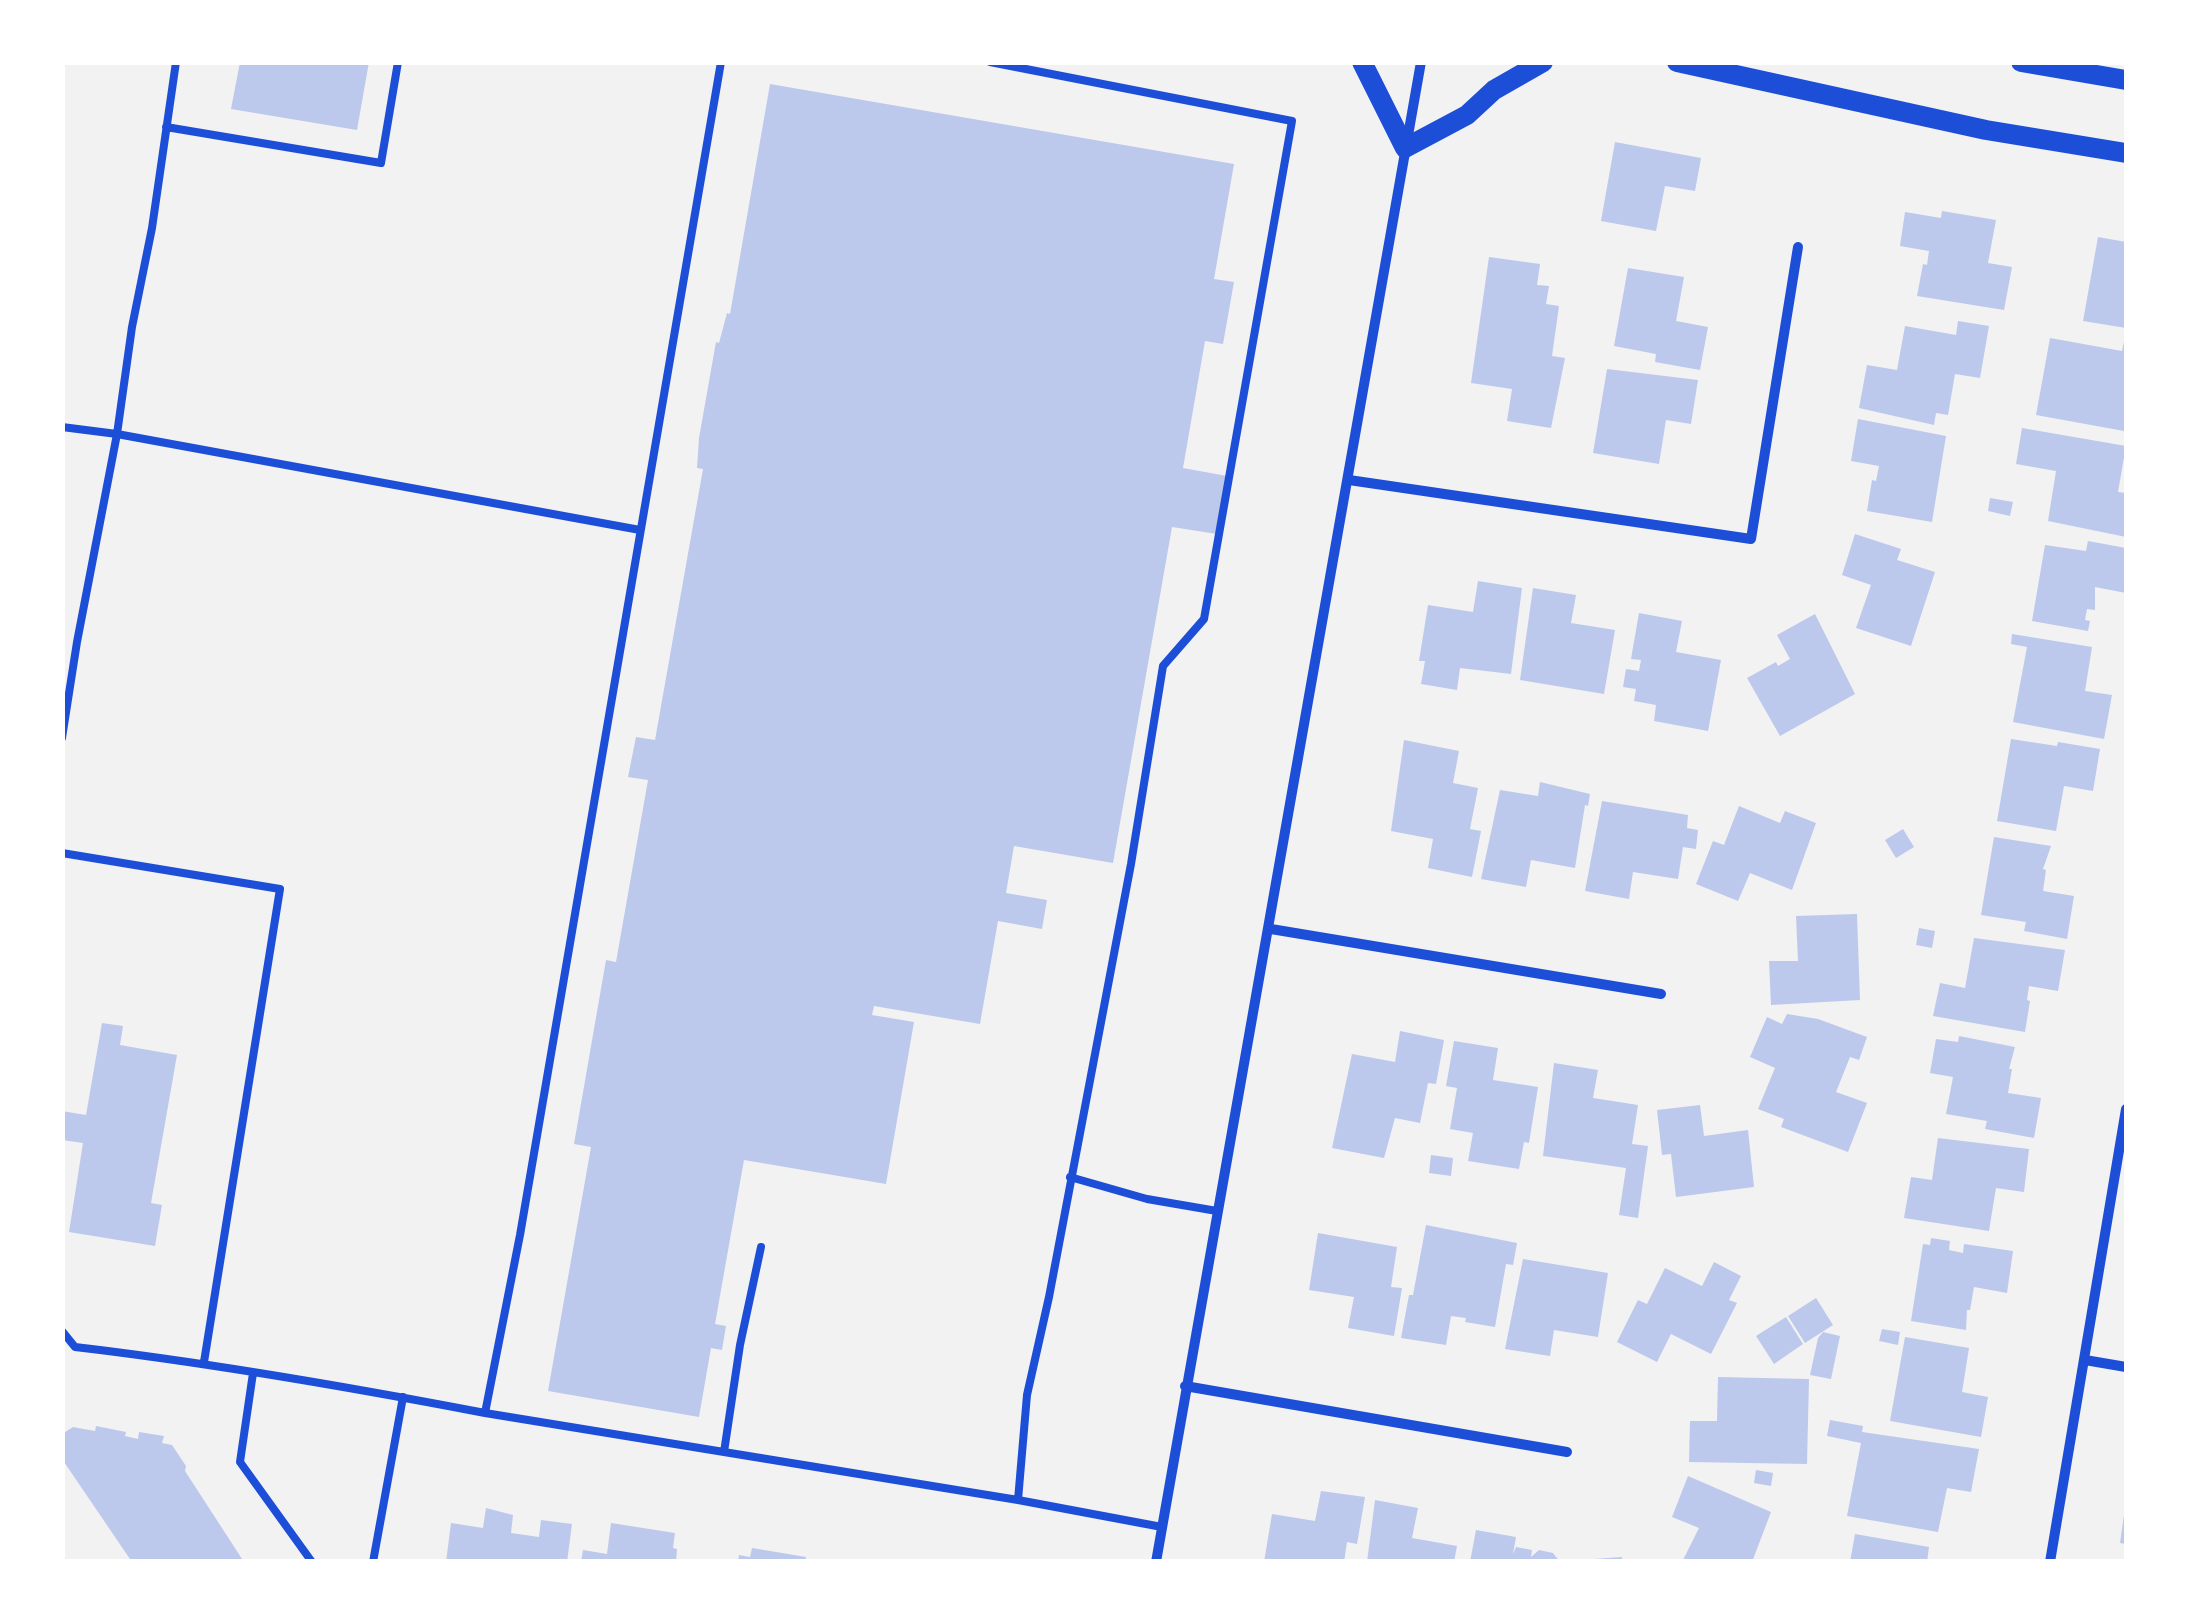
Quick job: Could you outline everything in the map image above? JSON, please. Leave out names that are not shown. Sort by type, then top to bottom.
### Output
[{"type":"main road","points":[[1362,62],[1404,148],[1467,114],[1494,90],[1543,62]]},
{"type":"main road","points":[[1677,62],[1986,130],[2126,153]]},
{"type":"main road","points":[[2021,62],[2065,66],[2126,80]]},
{"type":"street","points":[[1156,1562],[1421,62]]},
{"type":"street","points":[[1349,480],[1751,540],[1798,247]]},
{"type":"street","points":[[1270,929],[1661,994]]},
{"type":"street","points":[[2050,1562],[2126,1109]]},
{"type":"street","points":[[2085,1360],[2126,1367]]},
{"type":"street","points":[[1185,1386],[1567,1452]]},
{"type":"lane","points":[[62,738],[152,228],[176,62]]},
{"type":"lane","points":[[166,127],[381,163],[398,62]]},
{"type":"lane","points":[[485,1414],[520,1235],[721,62]]},
{"type":"lane","points":[[990,62],[1292,122],[1204,619],[1163,666],[1131,864],[1027,1394],[1018,1500]]},
{"type":"lane","points":[[62,427],[640,530]]},
{"type":"lane","points":[[62,854],[280,889],[204,1362]]},
{"type":"lane","points":[[1070,1177],[1217,1212]]},
{"type":"lane","points":[[724,1452],[740,1345],[761,1247]]},
{"type":"lane","points":[[62,1330],[74,1346],[204,1362],[253,1374],[1018,1500],[1162,1528]]},
{"type":"lane","points":[[253,1374],[240,1462],[312,1562]]},
{"type":"lane","points":[[374,1562],[403,1397]]},
{"type":"building","points":[[240,62],[369,62],[357,130],[231,109]]},
{"type":"building","points":[[770,84],[1234,164],[1214,279],[1234,282],[1223,344],[1205,341],[1183,468],[1227,476],[1217,534],[1172,527],[1113,863],[1014,846],[1006,893],[1047,900],[1042,929],[998,921],[980,1024],[874,1006],[872,1015],[914,1022],[886,1184],[744,1160],[715,1324],[726,1326],[722,1350],[711,1348],[699,1417],[548,1391],[591,1147],[574,1144],[606,960],[616,962],[648,780],[628,777],[636,737],[655,740],[703,469],[697,468],[699,438],[716,342],[719,343],[727,313],[730,314]]},
{"type":"building","points":[[1615,142],[1701,158],[1695,191],[1665,186],[1656,231],[1601,221]]},
{"type":"building","points":[[1942,211],[1996,220],[1988,263],[2012,267],[2004,310],[1917,296],[1929,251],[1900,246],[1905,212],[1941,218]]},
{"type":"building","points":[[2098,237],[2126,242],[2126,328],[2083,321]]},
{"type":"building","points":[[1489,257],[1540,264],[1537,285],[1549,286],[1546,304],[1559,306],[1552,356],[1565,358],[1551,428],[1507,421],[1512,389],[1471,383]]},
{"type":"building","points":[[1628,268],[1684,277],[1676,321],[1708,327],[1700,370],[1655,362],[1656,354],[1614,346]]},
{"type":"building","points":[[1958,321],[1989,326],[1980,378],[1955,374],[1948,415],[1936,413],[1934,425],[1859,408],[1867,365],[1897,370],[1905,326],[1956,335]]},
{"type":"building","points":[[2125,337],[2124,431],[2036,415],[2050,338],[2122,351]]},
{"type":"building","points":[[1607,369],[1698,380],[1691,424],[1666,420],[1659,464],[1593,453]]},
{"type":"building","points":[[1858,419],[1946,436],[1932,522],[1867,511],[1872,480],[1876,481],[1879,466],[1851,461]]},
{"type":"building","points":[[2022,428],[2126,446],[2118,492],[2126,493],[2126,537],[2048,521],[2056,471],[2016,464]]},
{"type":"building","points":[[1990,498],[2013,502],[2010,516],[1988,511]]},
{"type":"building","points":[[1855,534],[1901,549],[1897,560],[1935,572],[1911,646],[1856,628],[1871,585],[1842,575]]},
{"type":"building","points":[[2088,541],[2126,548],[2126,593],[2095,587],[2095,610],[2087,609],[2085,620],[2090,621],[2088,631],[2032,621],[2045,545],[2086,551]]},
{"type":"building","points":[[1478,581],[1522,588],[1511,674],[1460,668],[1457,690],[1421,684],[1425,661],[1419,661],[1428,605],[1473,612]]},
{"type":"building","points":[[1533,588],[1576,595],[1571,623],[1615,630],[1604,694],[1520,680]]},
{"type":"building","points":[[1639,613],[1682,621],[1676,652],[1721,660],[1708,731],[1654,721],[1656,705],[1634,701],[1636,689],[1623,687],[1626,669],[1639,671],[1641,660],[1631,659]]},
{"type":"building","points":[[1815,614],[1855,694],[1780,736],[1747,678],[1790,659],[1777,635]]},
{"type":"building","points":[[2012,634],[2092,647],[2085,691],[2112,695],[2104,739],[2013,722],[2027,647],[2011,644]]},
{"type":"building","points":[[2011,739],[2100,749],[2093,791],[2064,786],[2056,831],[1997,821]]},
{"type":"building","points":[[1404,740],[1459,751],[1453,783],[1478,788],[1470,829],[1481,831],[1472,877],[1428,868],[1433,839],[1391,831]]},
{"type":"building","points":[[1540,782],[1590,794],[1575,868],[1531,860],[1526,887],[1481,879],[1500,790],[1538,796]]},
{"type":"building","points":[[1602,801],[1688,815],[1687,828],[1698,830],[1696,849],[1683,847],[1678,879],[1633,872],[1629,899],[1585,891]]},
{"type":"building","points":[[1739,806],[1780,823],[1785,811],[1816,823],[1792,890],[1750,873],[1738,901],[1696,884],[1713,841],[1724,845]]},
{"type":"building","points":[[1903,829],[1914,847],[1896,858],[1885,840]]},
{"type":"building","points":[[1994,837],[2051,846],[2043,869],[2043,891],[2074,896],[2067,939],[2024,931],[2026,922],[1981,915]]},
{"type":"building","points":[[1857,914],[1860,1000],[1771,1005],[1769,961],[1798,961],[1796,916]]},
{"type":"building","points":[[1919,928],[1935,931],[1932,948],[1916,945]]},
{"type":"building","points":[[1974,938],[2065,950],[2058,991],[2029,986],[2025,1032],[1933,1016],[1940,983],[1965,988]]},
{"type":"building","points":[[1787,1014],[1818,1019],[1867,1037],[1859,1060],[1850,1057],[1836,1092],[1867,1103],[1848,1152],[1781,1127],[1784,1119],[1758,1109],[1775,1068],[1750,1057],[1767,1017],[1782,1024]]},
{"type":"building","points":[[102,1023],[123,1026],[120,1045],[177,1055],[151,1203],[162,1205],[155,1246],[69,1232],[83,1143],[62,1140],[62,1111],[86,1115]]},
{"type":"building","points":[[1400,1031],[1444,1040],[1436,1084],[1428,1083],[1420,1123],[1395,1118],[1384,1158],[1332,1148],[1352,1054],[1395,1062]]},
{"type":"building","points":[[1959,1036],[2015,1047],[2008,1093],[2041,1098],[2034,1138],[1985,1129],[1987,1121],[1946,1114],[1953,1077],[1930,1073],[1936,1039],[1958,1042]]},
{"type":"building","points":[[1454,1041],[1498,1048],[1493,1080],[1538,1087],[1529,1143],[1524,1142],[1519,1169],[1468,1161],[1473,1133],[1450,1129],[1457,1088],[1446,1086]]},
{"type":"building","points":[[1554,1063],[1598,1070],[1593,1098],[1638,1105],[1632,1144],[1648,1146],[1638,1218],[1619,1215],[1626,1168],[1543,1156]]},
{"type":"building","points":[[1700,1105],[1704,1136],[1748,1130],[1754,1187],[1676,1197],[1671,1154],[1662,1155],[1657,1110]]},
{"type":"building","points":[[1938,1138],[2029,1149],[2024,1192],[1996,1188],[1989,1231],[1904,1218],[1911,1177],[1932,1180]]},
{"type":"building","points":[[1431,1155],[1453,1158],[1451,1176],[1429,1173]]},
{"type":"building","points":[[1426,1225],[1517,1243],[1513,1265],[1506,1264],[1495,1327],[1451,1316],[1446,1345],[1401,1338]]},
{"type":"building","points":[[1318,1233],[1397,1247],[1391,1287],[1402,1288],[1394,1336],[1348,1328],[1354,1297],[1309,1290]]},
{"type":"building","points":[[1931,1238],[1950,1241],[1949,1250],[1963,1253],[1964,1244],[2013,1251],[2007,1293],[1974,1287],[1966,1330],[1911,1321],[1923,1244],[1930,1245]]},
{"type":"building","points":[[1523,1259],[1608,1273],[1598,1337],[1554,1330],[1550,1356],[1505,1349]]},
{"type":"building","points":[[1714,1262],[1741,1276],[1729,1300],[1737,1303],[1711,1354],[1671,1334],[1657,1362],[1617,1342],[1638,1300],[1647,1304],[1665,1268],[1702,1286]]},
{"type":"building","points":[[1816,1298],[1833,1325],[1805,1343],[1788,1316]]},
{"type":"building","points":[[1786,1317],[1803,1344],[1774,1364],[1756,1336]]},
{"type":"building","points":[[1882,1329],[1900,1332],[1898,1345],[1879,1341]]},
{"type":"building","points":[[1823,1332],[1840,1336],[1831,1379],[1810,1375],[1818,1338]]},
{"type":"building","points":[[1905,1337],[1969,1348],[1962,1392],[1988,1397],[1981,1437],[1890,1421]]},
{"type":"building","points":[[1718,1377],[1809,1379],[1807,1464],[1689,1462],[1690,1421],[1717,1421]]},
{"type":"building","points":[[1830,1420],[1863,1426],[1862,1432],[1979,1449],[1971,1492],[1947,1488],[1938,1532],[1847,1516],[1861,1443],[1827,1436]]},
{"type":"building","points":[[96,1426],[126,1432],[125,1436],[138,1439],[139,1432],[164,1436],[162,1443],[172,1445],[244,1562],[132,1562],[62,1459],[62,1434],[73,1427],[95,1431]]},
{"type":"building","points":[[1756,1470],[1773,1473],[1771,1486],[1754,1483]]},
{"type":"building","points":[[1688,1476],[1771,1512],[1752,1562],[1682,1562],[1699,1528],[1672,1517]]},
{"type":"building","points":[[1321,1491],[1365,1497],[1357,1544],[1347,1542],[1344,1562],[1264,1562],[1272,1514],[1315,1521]]},
{"type":"building","points":[[1375,1500],[1418,1508],[1412,1538],[1457,1546],[1454,1562],[1367,1562]]},
{"type":"building","points":[[486,1508],[513,1515],[511,1533],[539,1537],[541,1520],[572,1524],[567,1562],[446,1562],[451,1523],[483,1528]]},
{"type":"building","points":[[2126,1515],[2126,1544],[2120,1543]]},
{"type":"building","points":[[611,1523],[675,1533],[676,1562],[581,1562],[583,1550],[607,1554]]},
{"type":"building","points":[[1476,1530],[1516,1537],[1513,1554],[1516,1547],[1532,1550],[1531,1557],[1539,1550],[1553,1553],[1560,1562],[1470,1562]]},
{"type":"building","points":[[1855,1534],[1929,1547],[1927,1562],[1850,1562]]},
{"type":"building","points":[[752,1548],[806,1557],[805,1562],[738,1562],[739,1555],[750,1557]]},
{"type":"building","points":[[1622,1557],[1622,1562],[1594,1562],[1594,1559]]}]
